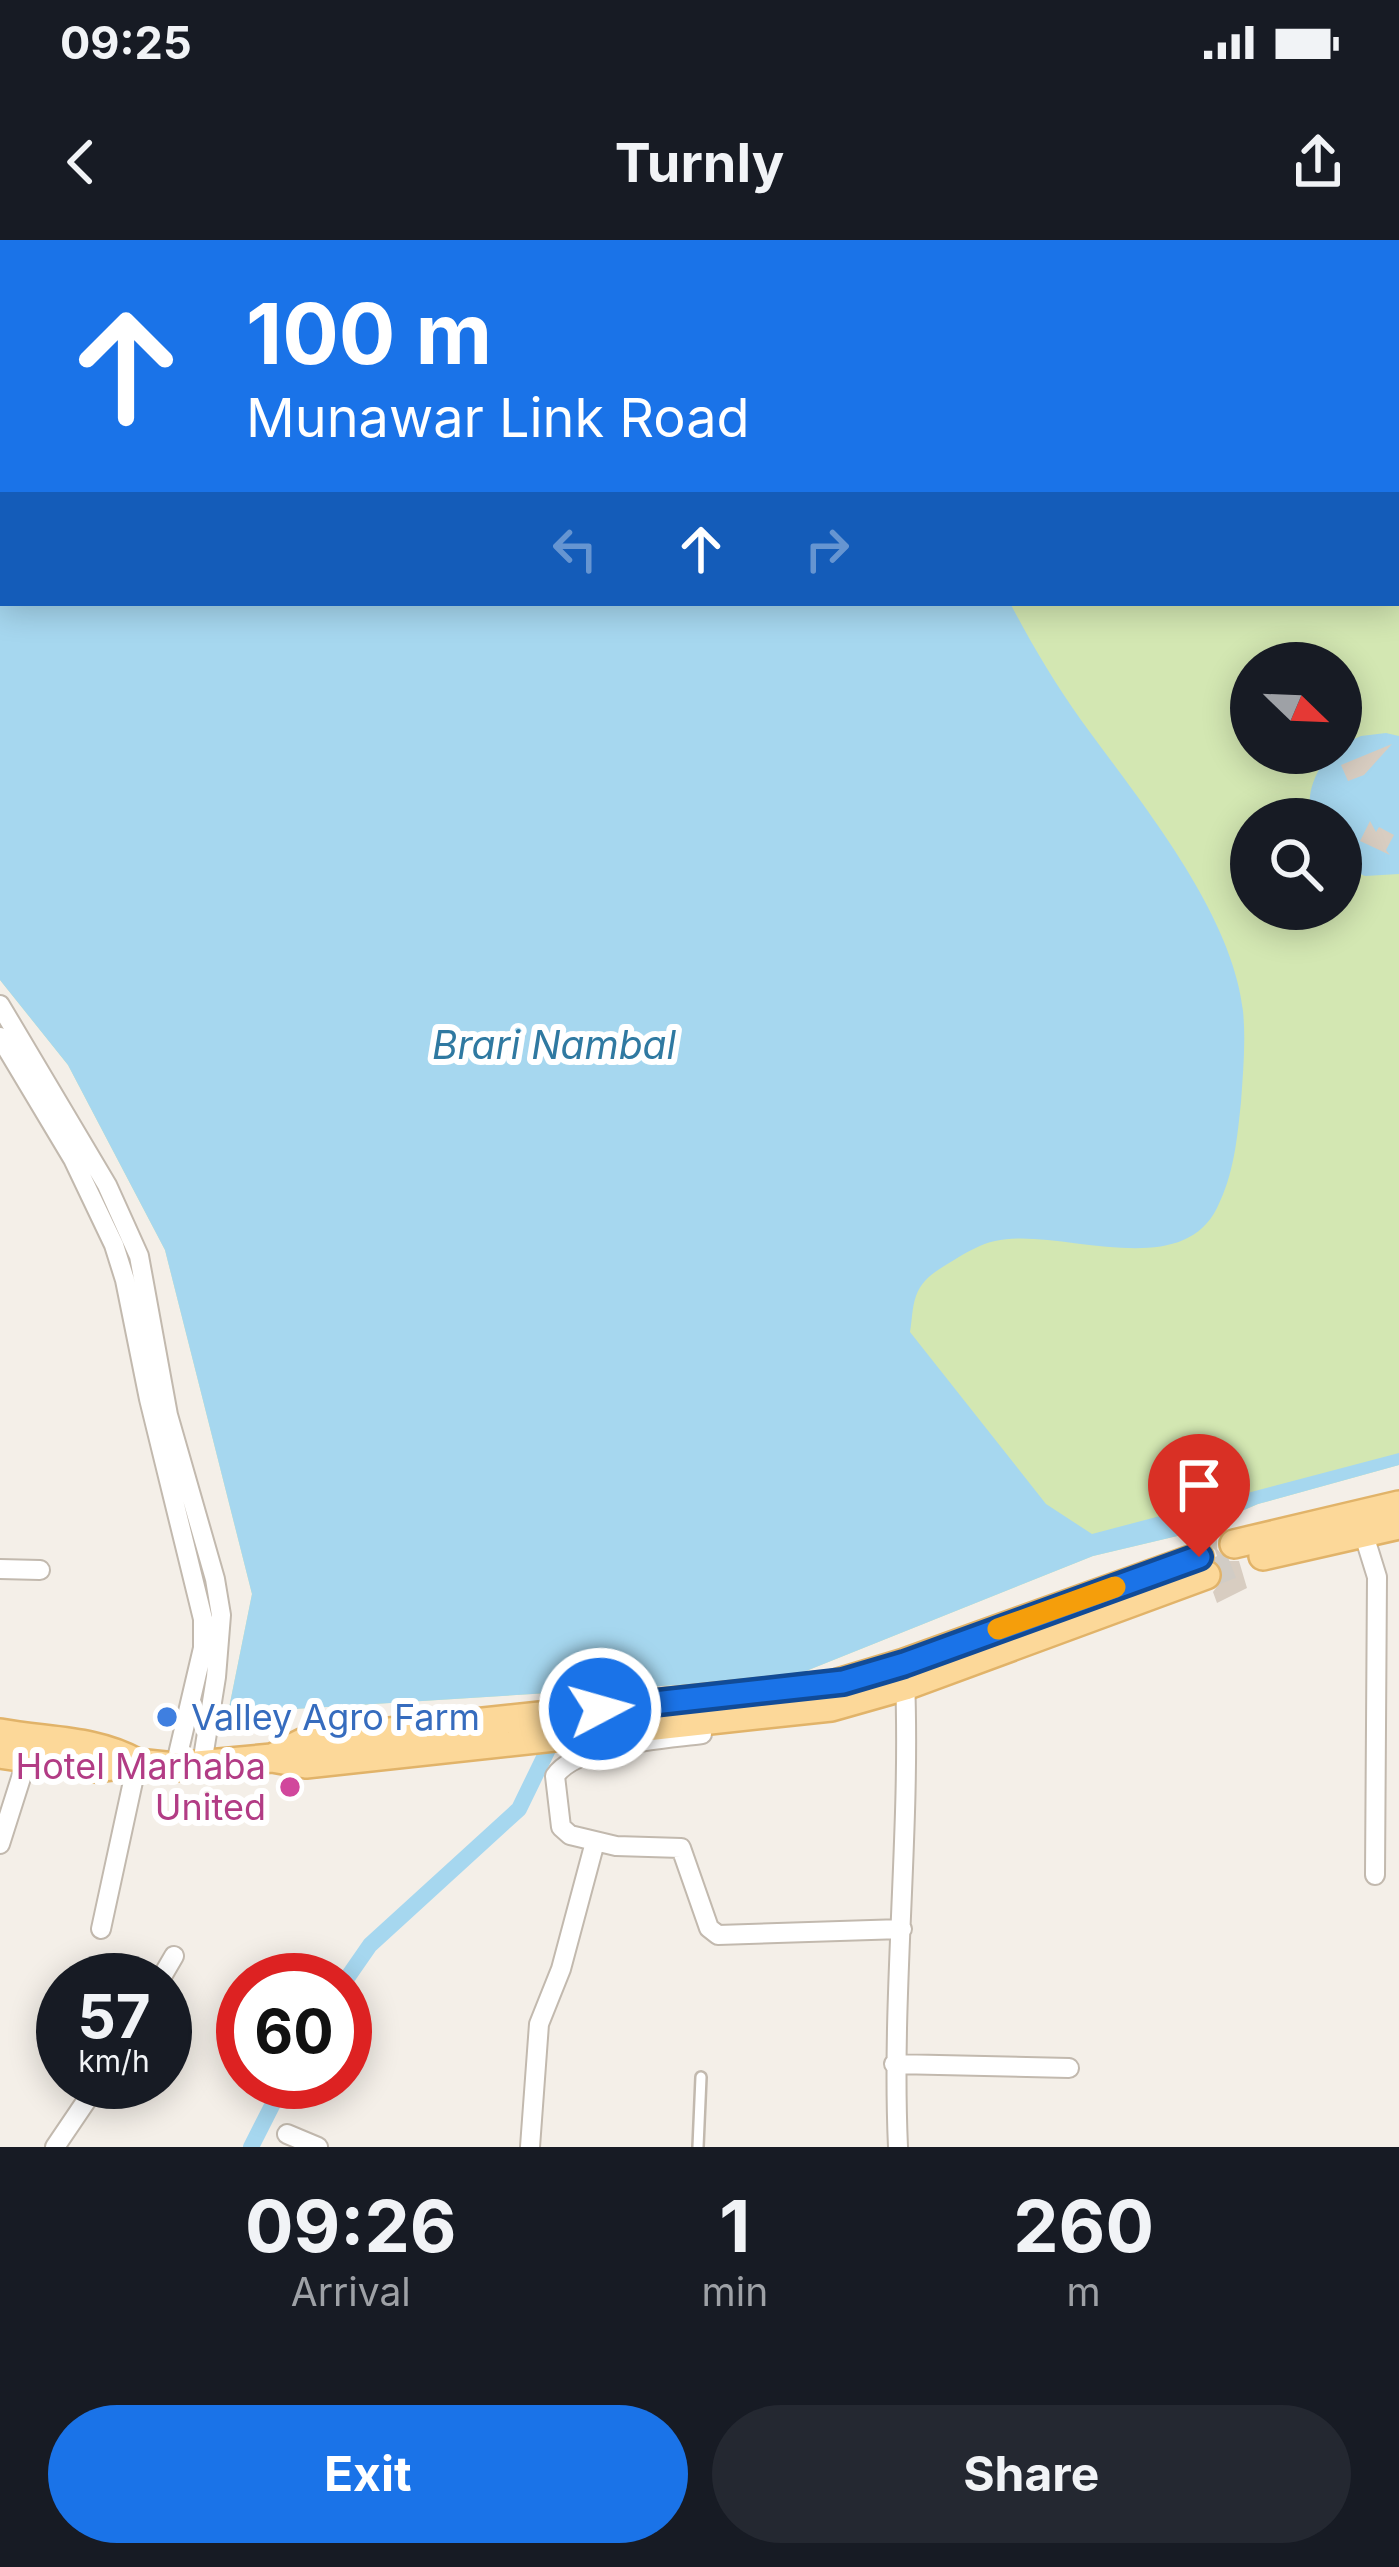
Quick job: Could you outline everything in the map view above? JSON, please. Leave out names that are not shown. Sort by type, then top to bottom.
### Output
[{"type":"main road","points":[[1237,1553],[1361,1523],[1399,1505]]},
{"type":"main road","points":[[1361,1523],[1399,1525]]},
{"type":"main road","points":[[14,1756],[95,1768],[272,1758],[290,1763],[326,1751],[836,1698],[1202,1566]]},
{"type":"main road","points":[[0,1733],[96,1745],[137,1763]]},
{"type":"street","points":[[0,1005],[139,1256],[168,1415],[215,1579],[220,1645],[189,1766]]},
{"type":"street","points":[[0,1037],[80,1155]]},
{"type":"street","points":[[1361,1523],[1377,1577],[1375,1875]]},
{"type":"street","points":[[0,1569],[40,1570]]},
{"type":"street","points":[[898,2147],[894,2064],[902,1929],[905,1675]]},
{"type":"street","points":[[836,1698],[829,1715],[601,1750],[562,1767],[556,1776],[561,1827],[570,1835],[595,1842],[636,1849],[681,1848],[709,1928],[718,1935],[902,1929]]},
{"type":"street","points":[[0,1844],[14,1756]]},
{"type":"street","points":[[100,1929],[137,1763]]},
{"type":"street","points":[[530,2147],[539,2024],[561,1969],[595,1842]]},
{"type":"street","points":[[894,2064],[1069,2068]]},
{"type":"street","points":[[55,2147],[81,2109]]},
{"type":"street","points":[[287,2134],[318,2147]]},
{"type":"lane","points":[[698,2147],[701,2077]]},
{"type":"green space","name":"Brari Nambal","points":[[0,606],[1399,606],[1399,1465],[1258,1504],[1190,1533],[1093,1556],[801,1673],[228,1713],[252,1594],[165,1250],[68,1065],[0,980]]},
{"type":"water","name":"Brari Nambal","points":[[0,606],[1012,606],[1061,691],[1179,858],[1221,934],[1235,973],[1244,1022],[1236,1143],[1223,1195],[1199,1231],[1175,1243],[1146,1248],[1021,1238],[985,1244],[942,1267],[923,1284],[910,1332],[1046,1504],[1092,1534],[1399,1453],[1399,1465],[1258,1504],[1190,1533],[1093,1556],[801,1673],[228,1713],[252,1594],[165,1250],[68,1065],[0,980]]},
{"type":"water","points":[[1362,736],[1399,736],[1399,874],[1362,875],[1362,798],[1311,798],[1317,774],[1362,774]]},
{"type":"building","points":[[1392,744],[1364,775],[1348,781],[1345,774],[1362,774],[1362,756]]},
{"type":"building","points":[[1370,821],[1376,832],[1379,827],[1394,835],[1386,850],[1390,855],[1362,842]]},
{"type":"building","points":[[1227,1517],[1230,1527],[1217,1538],[1217,1549],[1228,1561],[1239,1561],[1247,1588],[1217,1603],[1213,1592],[1224,1577],[1215,1550],[1203,1540],[1193,1540],[1190,1533]]},
{"type":"waterway","points":[[364,1953],[519,1809],[587,1669]]},
{"type":"waterway","points":[[251,2147],[270,2109]]},
{"type":"tunnel","points":[[1206,1575],[1239,1562]]},
{"type":"slow traffic","points":[[998,1629],[1115,1587]]},
{"type":"place","name":"Valley Agro Farm","points":[[167,1717]]},
{"type":"place","name":"Hotel Marhaba United","points":[[290,1787]]},
{"type":"route","points":[[600,1709],[843,1682],[1199,1557]]}]
